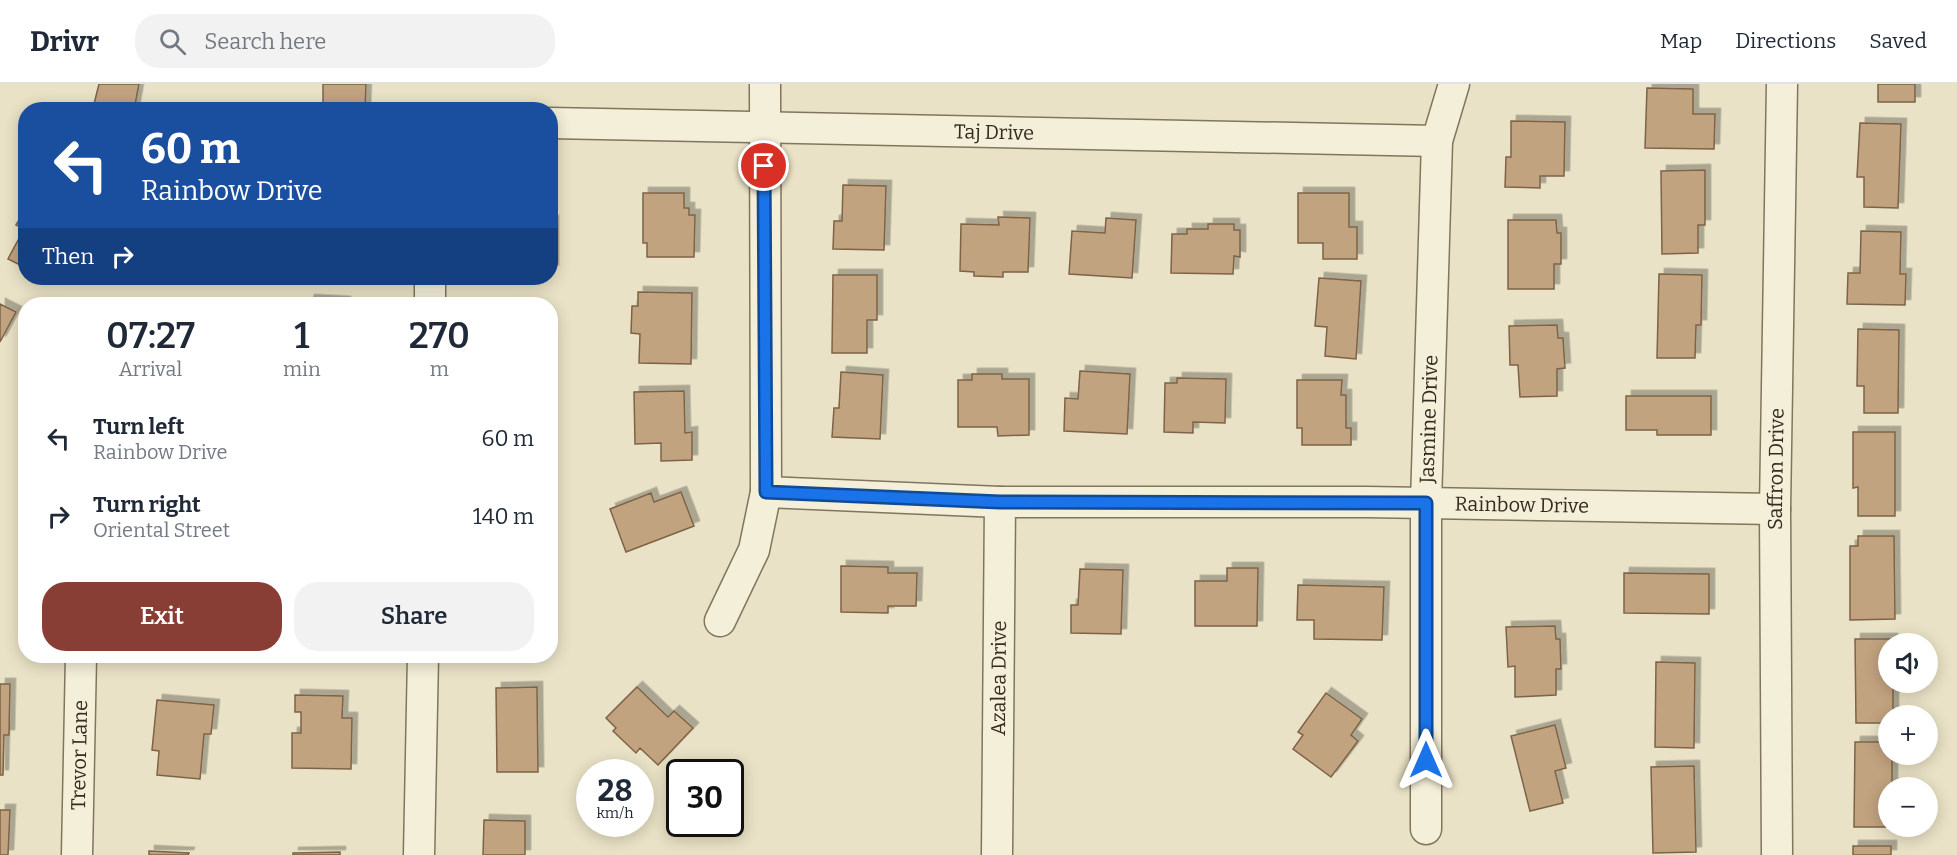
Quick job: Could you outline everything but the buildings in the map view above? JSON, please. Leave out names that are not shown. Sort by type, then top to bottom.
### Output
[{"type":"street","points":[[720,621],[754,550],[766,492],[765,84]]},
{"type":"street","name":"Jasmine Drive","points":[[1426,829],[1426,503],[1437,141],[1454,84]]},
{"type":"street","name":"Saffron Drive","points":[[1777,855],[1774,509],[1782,84]]},
{"type":"street","name":"Taj Drive","points":[[558,123],[1437,141]]},
{"type":"street","name":"Rainbow Drive","points":[[766,492],[1000,502],[1426,503],[1774,509]]},
{"type":"street","name":"Azalea Drive","points":[[997,855],[1000,502]]},
{"type":"street","name":"Trevor Lane","points":[[77,855],[81,663]]},
{"type":"street","points":[[419,855],[423,663]]},
{"type":"route","points":[[764,166],[766,492],[1000,502],[1426,503],[1426,760]]}]
